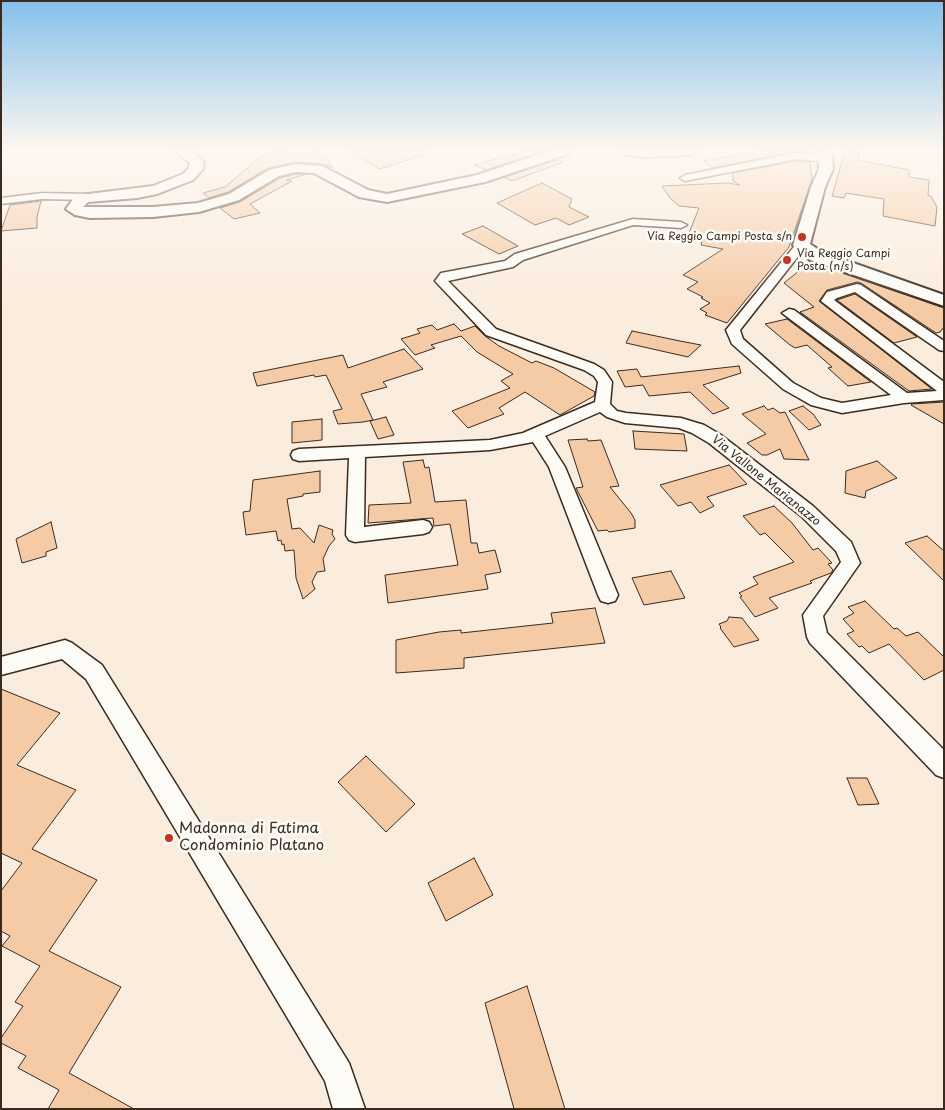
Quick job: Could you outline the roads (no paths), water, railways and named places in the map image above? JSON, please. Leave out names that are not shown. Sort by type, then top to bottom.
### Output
[{"type":"main road","points":[[78,203],[74,209],[90,213],[153,212],[199,207],[214,203]]},
{"type":"main road","points":[[813,203],[801,245],[816,256],[944,301]]},
{"type":"street","points":[[299,455],[490,445],[527,438],[602,405],[605,382],[599,373],[590,367],[491,332],[441,281],[445,276],[509,264],[520,257],[633,222],[681,225]]},
{"type":"street","points":[[801,245],[733,330],[737,341],[788,386],[816,402],[842,408],[904,398],[944,395]]},
{"type":"street","points":[[941,339],[857,288],[832,295],[827,301],[944,389]]},
{"type":"street","points":[[789,313],[904,398]]},
{"type":"street","name":"Via Vallone Marianazzo","points":[[602,405],[612,414],[625,418],[681,423],[698,429],[715,439],[807,511],[844,548],[851,563],[813,615],[817,636],[944,768]]},
{"type":"street","points":[[536,434],[557,467],[608,595]]},
{"type":"street","points":[[357,452],[355,535],[423,528]]},
{"type":"street","points":[[1,666],[65,649],[94,672],[338,1074],[349,1109]]},
{"type":"place","name":"Via Reggio Campi Posta s/n","points":[[802,237]]},
{"type":"place","name":"Via Reggio Campi Posta (n/s)","points":[[787,260]]},
{"type":"place","name":"Madonna di Fatima Condominio Platano","points":[[169,838]]}]
